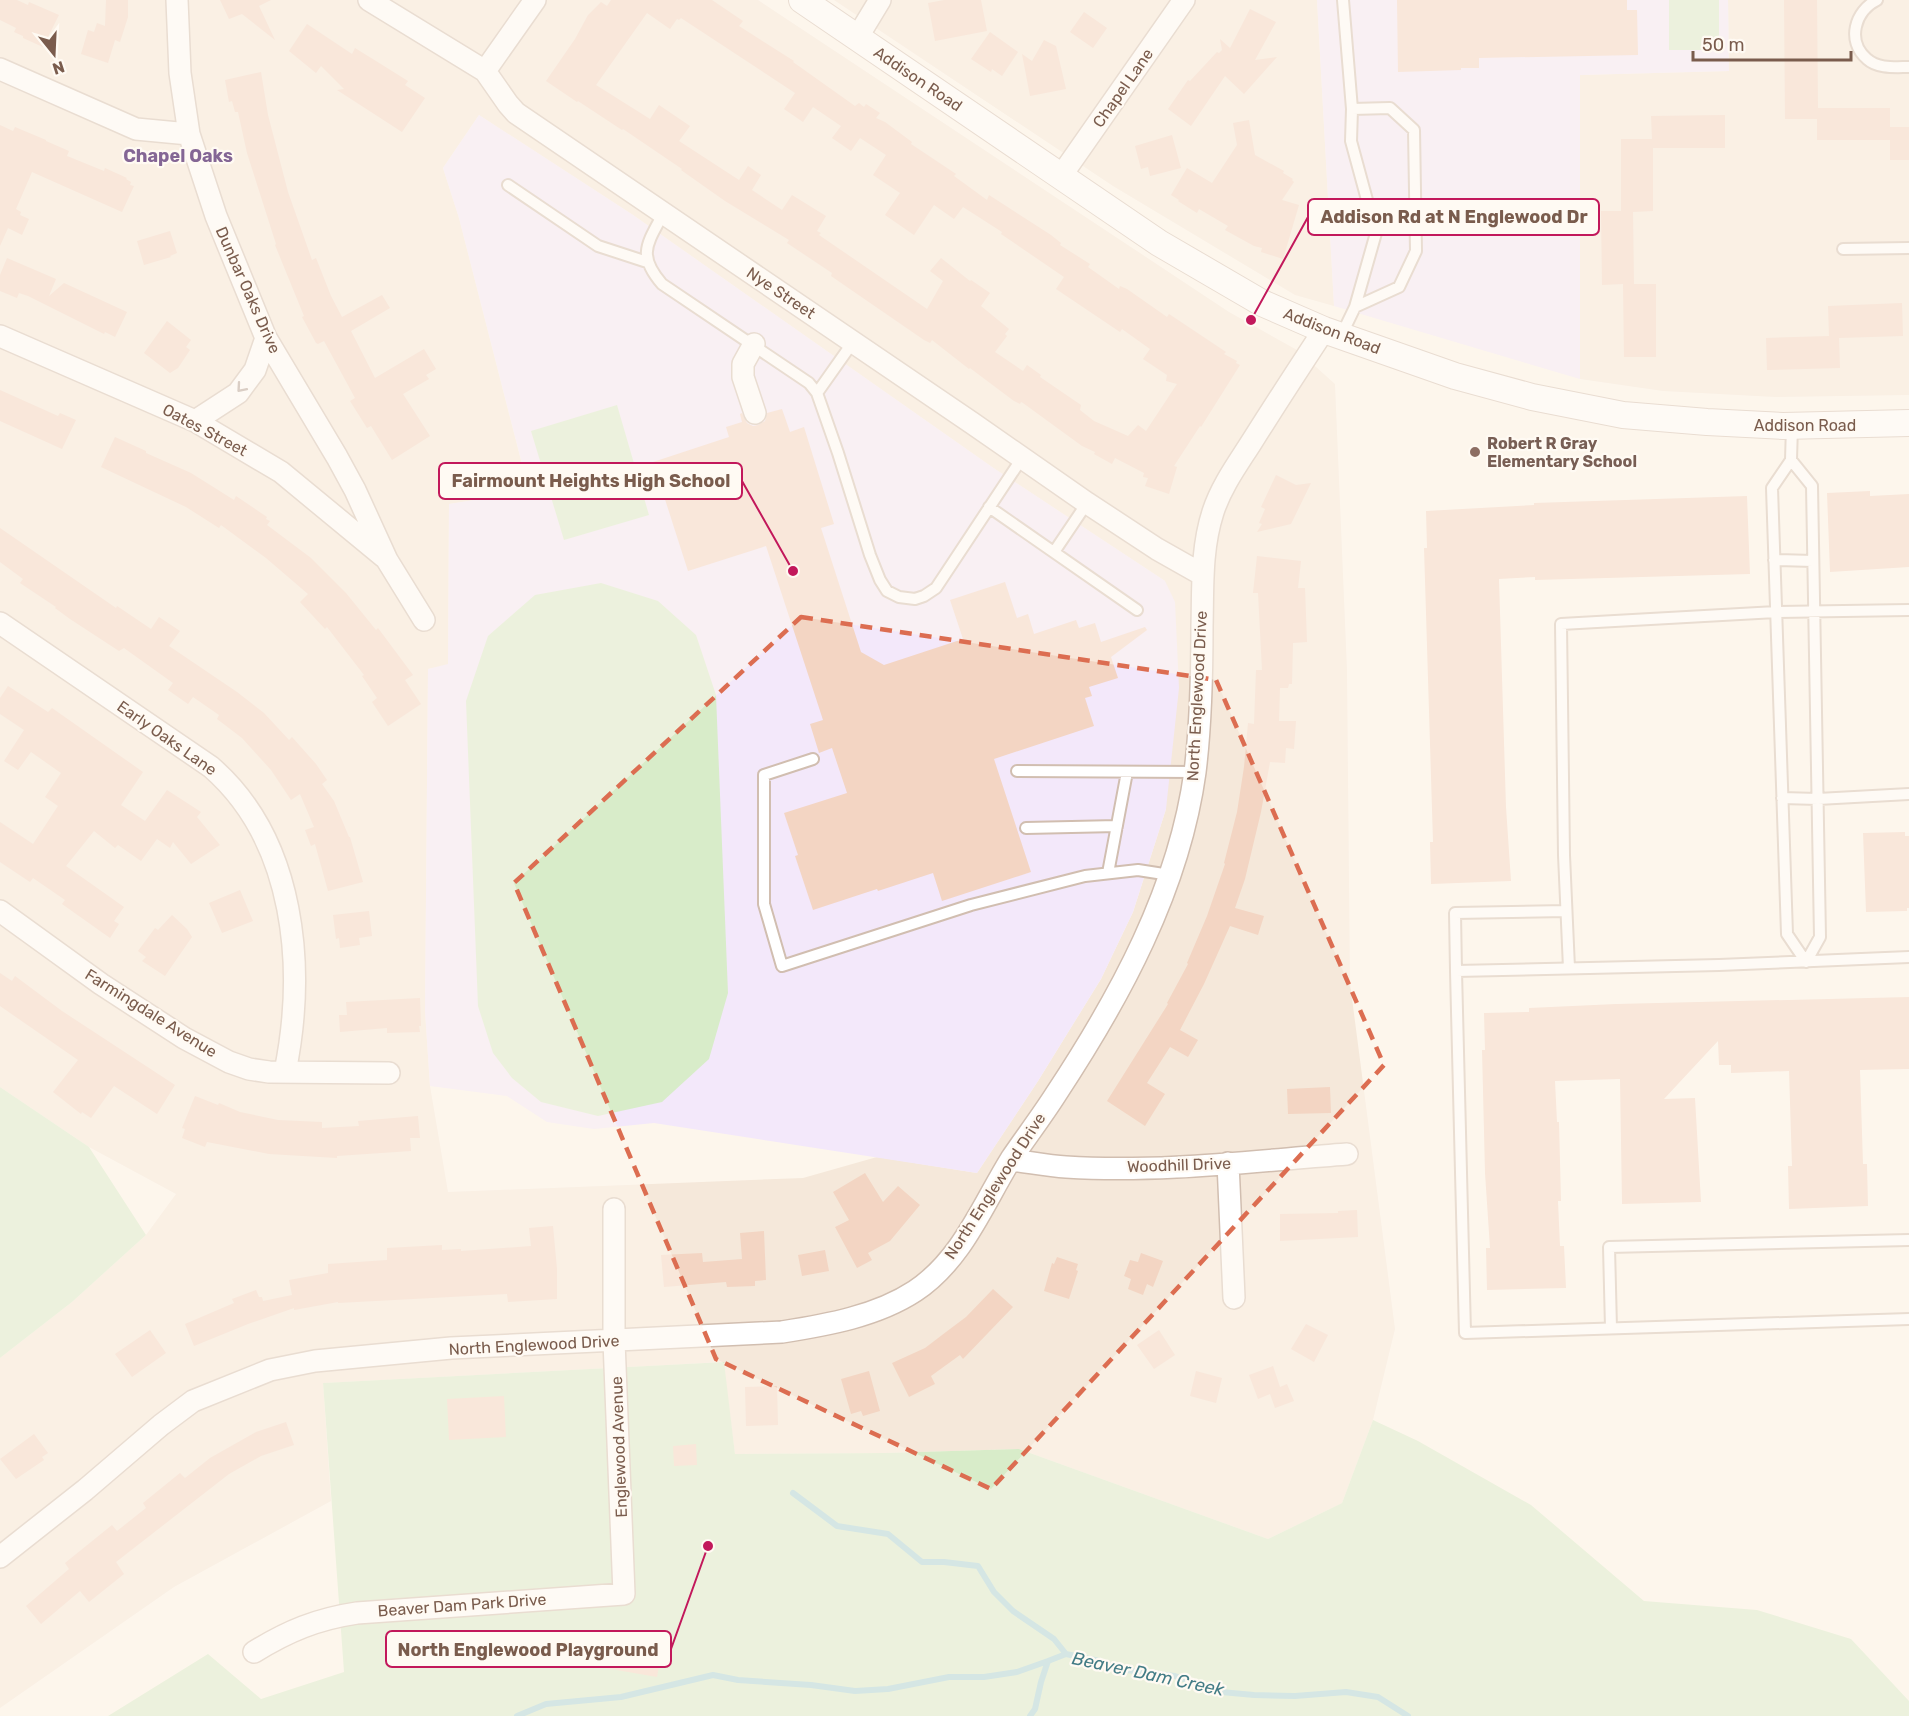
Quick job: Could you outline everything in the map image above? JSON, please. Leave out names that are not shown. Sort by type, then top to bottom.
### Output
[{"type":"street","name":"Dunbar Oaks Drive","points":[[177,0],[180,73],[189,134],[216,216],[266,338],[351,482],[387,560],[424,620]]},
{"type":"street","name":"Nye Street","points":[[369,0],[485,70],[516,113],[1087,503],[1157,549],[1203,575]]},
{"type":"street","points":[[485,70],[535,0]]},
{"type":"street","name":"Addison Road","points":[[802,0],[1159,243],[1262,303],[1332,333],[1455,376],[1549,400],[1623,415],[1792,426],[1909,423]]},
{"type":"street","points":[[857,38],[880,0]]},
{"type":"street","name":"Chapel Lane","points":[[1061,176],[1184,0]]},
{"type":"street","points":[[0,69],[136,129],[189,134]]},
{"type":"street","name":"North Englewood Drive","points":[[0,1557],[193,1401],[270,1370],[315,1360],[451,1348],[782,1332],[837,1322],[868,1313],[917,1290],[950,1258],[968,1234],[1011,1160],[1058,1091],[1107,1010],[1154,918],[1185,825],[1195,772],[1202,675],[1204,548],[1214,508],[1222,490],[1332,333]]},
{"type":"street","name":"Oates Street","points":[[0,336],[195,421],[281,472],[387,560]]},
{"type":"street","points":[[195,421],[238,393],[255,370],[266,338]]},
{"type":"street","points":[[754,344],[743,364],[743,377],[755,413]]},
{"type":"street","name":"Early Oaks Lane","points":[[0,623],[211,767],[225,779],[249,809],[277,870],[286,895],[290,920],[294,953],[295,996],[292,1038],[285,1072]]},
{"type":"street","name":"Farmingdale Avenue","points":[[0,911],[101,984],[184,1038],[220,1058],[249,1069],[285,1072],[389,1073]]},
{"type":"street","name":"Woodhill Drive","points":[[1011,1160],[1065,1167],[1104,1168],[1228,1163],[1347,1154]]},
{"type":"street","points":[[1228,1163],[1234,1298]]},
{"type":"street","name":"Englewood Avenue","points":[[614,1209],[614,1341],[623,1540]]},
{"type":"street","name":"Beaver Dam Park Drive","points":[[254,1652],[299,1628],[326,1618],[357,1613],[624,1594],[623,1540]]},
{"type":"lane","points":[[1343,0],[1352,109],[1351,141],[1376,233],[1355,307]]},
{"type":"lane","points":[[1877,0],[1866,5],[1857,20],[1854,34],[1857,46],[1867,60],[1883,67],[1909,67]]},
{"type":"lane","points":[[1332,333],[1355,307],[1399,287],[1416,251],[1414,130],[1390,108],[1352,109]]},
{"type":"lane","points":[[508,185],[598,246],[647,262]]},
{"type":"lane","points":[[663,214],[646,245],[647,262],[662,284],[754,344],[809,383],[817,393],[870,555],[887,591],[899,597],[915,598],[924,596],[936,588],[1022,458]]},
{"type":"lane","points":[[1843,249],[1909,248]]},
{"type":"lane","points":[[817,393],[853,342]]},
{"type":"lane","points":[[1792,426],[1791,460],[1772,488],[1787,934],[1806,962]]},
{"type":"lane","points":[[1791,460],[1812,486],[1820,937],[1806,962]]},
{"type":"lane","points":[[1054,552],[1087,503]]},
{"type":"lane","points":[[989,507],[1137,610]]},
{"type":"lane","points":[[1774,560],[1814,561]]},
{"type":"lane","points":[[1569,968],[1561,624],[1776,612],[1909,610]]},
{"type":"lane","points":[[813,759],[764,775],[765,904],[782,966],[971,905],[1085,876],[1138,870],[1170,875]]},
{"type":"lane","points":[[1017,771],[1195,772]]},
{"type":"lane","points":[[1108,873],[1127,772]]},
{"type":"lane","points":[[1782,798],[1818,799],[1909,794]]},
{"type":"lane","points":[[1026,828],[1117,826]]},
{"type":"lane","points":[[1566,911],[1455,913],[1465,1333],[1909,1319]]},
{"type":"lane","points":[[1456,971],[1719,965],[1909,957]]},
{"type":"lane","points":[[1611,1328],[1609,1247],[1909,1240]]},
{"type":"highlighted area","points":[[801,617],[1216,680],[1384,1065],[991,1489],[716,1359],[514,883]]},
{"type":"shaded area","points":[[0,0],[758,0],[1229,312],[1297,350],[1335,384],[1347,670],[1350,983],[1395,1329],[1373,1420],[1342,1503],[1268,1539],[1019,1449],[735,1454],[723,1362],[323,1383],[331,1501],[174,1587],[0,1708],[0,1358],[72,1302],[146,1235],[176,1194],[89,1147],[0,1087]],"holes":[[[479,115],[633,215],[992,467],[1165,581],[1166,809],[1133,912],[1101,979],[1038,1081],[977,1173],[877,1157],[803,1178],[448,1192],[430,1086],[425,1011],[428,669],[448,665],[449,504],[529,492],[459,218],[443,168]]]},
{"type":"shaded area","points":[[834,0],[1317,0],[1334,306],[1295,295],[1113,186]]},
{"type":"shaded area","points":[[1317,0],[1728,0],[1729,71],[1580,75],[1580,379],[1334,306]]},
{"type":"shaded area","points":[[1728,0],[1909,0],[1909,395],[1775,397],[1663,391],[1580,379],[1580,75],[1729,71]]},
{"type":"shaded area","points":[[479,115],[633,215],[992,467],[1165,581],[1175,602],[1179,688],[1166,809],[1133,912],[1101,979],[1038,1081],[977,1173],[654,1123],[594,1129],[547,1122],[507,1096],[430,1086],[425,1011],[428,669],[448,664],[449,504],[529,491],[459,218],[443,168]]},
{"type":"green space","points":[[1669,0],[1719,0],[1719,50],[1669,50]]},
{"type":"green space","points":[[617,405],[649,515],[564,540],[531,431]]},
{"type":"green space","points":[[601,583],[658,601],[696,635],[716,695],[728,993],[709,1059],[662,1102],[598,1116],[541,1102],[512,1078],[493,1053],[478,1006],[466,701],[488,636],[535,595]]},
{"type":"green space","points":[[0,1087],[89,1147],[146,1235],[72,1302],[0,1358]]},
{"type":"green space","points":[[724,1362],[735,1454],[1019,1449],[1268,1539],[1342,1503],[1373,1420],[1418,1441],[1531,1505],[1644,1601],[1757,1610],[1851,1639],[1909,1701],[1909,1716],[108,1716],[208,1654],[261,1699],[344,1672],[323,1383]]},
{"type":"building","points":[[0,0],[17,0],[28,5],[29,2],[59,15],[43,47],[23,38],[14,32],[16,28],[0,20]]},
{"type":"building","points":[[106,0],[128,0],[128,17],[120,42],[115,40],[108,63],[81,54],[88,30],[94,32],[97,23],[105,26]]},
{"type":"building","points":[[220,0],[271,0],[259,6],[275,40],[242,14],[229,19]]},
{"type":"building","points":[[611,0],[712,0],[743,21],[739,26],[794,61],[855,106],[859,103],[864,107],[866,104],[880,113],[876,118],[885,122],[912,142],[911,144],[956,174],[954,176],[987,200],[989,195],[1051,235],[1061,243],[1060,245],[1090,264],[1088,267],[1119,289],[1120,286],[1127,289],[1167,317],[1169,314],[1237,361],[1236,363],[1240,365],[1174,466],[1177,467],[1169,494],[1145,486],[1148,478],[1143,477],[1144,473],[1115,458],[1112,464],[1082,446],[1023,403],[1014,401],[932,340],[930,343],[924,340],[831,276],[832,273],[787,243],[789,240],[725,201],[623,129],[546,81],[575,39],[588,15],[601,2],[607,6]],"holes":[[[647,13],[670,29],[677,19],[681,18],[795,93],[784,109],[803,122],[813,107],[841,126],[832,138],[851,151],[860,138],[886,155],[873,175],[900,193],[885,215],[914,235],[934,205],[954,219],[963,207],[1064,277],[1056,289],[1120,332],[1122,329],[1150,349],[1143,359],[1167,375],[1166,381],[1177,384],[1146,431],[1138,425],[1128,436],[1094,421],[1080,410],[1081,405],[1040,377],[1041,375],[1027,365],[1023,371],[995,352],[1007,336],[1005,334],[1009,329],[981,306],[990,293],[970,281],[941,258],[930,271],[943,281],[927,309],[819,235],[821,233],[817,231],[826,216],[792,195],[782,210],[752,190],[761,175],[748,166],[739,180],[679,141],[690,126],[659,105],[650,119],[596,85]]]},
{"type":"building","points":[[944,0],[981,0],[987,31],[935,41],[928,3]]},
{"type":"building","points":[[1397,0],[1627,0],[1627,10],[1637,10],[1638,55],[1479,58],[1479,68],[1398,72]]},
{"type":"building","points":[[1784,0],[1817,0],[1818,108],[1890,108],[1890,127],[1909,127],[1909,160],[1890,160],[1890,140],[1817,140],[1817,119],[1785,119]]},
{"type":"building","points":[[1250,9],[1276,22],[1255,60],[1277,57],[1244,94],[1225,76],[1191,126],[1168,109],[1188,80],[1190,81],[1217,52],[1222,50],[1220,39],[1230,48]]},
{"type":"building","points":[[1084,12],[1107,28],[1093,48],[1070,32]]},
{"type":"building","points":[[307,24],[352,54],[355,48],[408,81],[405,85],[425,98],[402,132],[337,90],[344,89],[321,66],[316,73],[289,51]]},
{"type":"building","points":[[990,32],[1018,52],[1002,76],[971,59]]},
{"type":"building","points":[[1044,40],[1056,46],[1066,89],[1030,96],[1022,54],[1032,61]]},
{"type":"building","points":[[261,72],[268,115],[288,192],[312,260],[316,258],[342,317],[382,295],[390,308],[351,331],[375,378],[424,349],[436,369],[426,375],[429,379],[403,394],[430,436],[392,460],[371,426],[367,428],[350,401],[355,398],[324,341],[316,343],[302,317],[304,316],[275,245],[247,153],[238,112],[235,112],[232,101],[229,102],[225,80]]},
{"type":"building","points":[[1725,115],[1725,148],[1653,148],[1653,211],[1633,212],[1634,284],[1656,284],[1656,357],[1624,357],[1623,284],[1602,285],[1601,211],[1621,211],[1621,139],[1652,139],[1651,116]]},
{"type":"building","points":[[1249,120],[1255,155],[1284,171],[1283,173],[1294,182],[1282,200],[1299,205],[1283,259],[1261,252],[1262,248],[1225,230],[1228,226],[1199,209],[1197,213],[1171,195],[1187,168],[1212,183],[1237,145],[1233,123]]},
{"type":"building","points":[[0,125],[13,131],[15,127],[69,151],[67,156],[104,171],[105,168],[127,178],[131,182],[130,185],[134,186],[122,212],[32,172],[16,209],[21,212],[20,215],[29,219],[22,235],[8,228],[0,246]]},
{"type":"building","points":[[1172,135],[1181,168],[1150,176],[1148,167],[1141,169],[1135,146]]},
{"type":"building","points":[[170,231],[177,253],[144,265],[137,241]]},
{"type":"building","points":[[7,258],[56,279],[49,296],[64,283],[127,312],[115,337],[105,332],[104,334],[28,296],[19,293],[17,298],[0,291],[0,275]]},
{"type":"building","points":[[1902,303],[1903,336],[1839,338],[1840,368],[1767,370],[1766,338],[1829,336],[1828,306]]},
{"type":"building","points":[[167,321],[191,340],[186,347],[190,350],[178,368],[170,373],[144,353]]},
{"type":"building","points":[[0,390],[58,416],[60,413],[76,420],[62,449],[0,421]]},
{"type":"building","points":[[782,409],[790,432],[804,427],[834,524],[821,528],[861,652],[884,665],[963,639],[950,600],[1005,582],[1017,618],[1028,614],[1034,634],[1076,620],[1079,628],[1095,623],[1101,642],[1145,627],[1147,630],[1111,657],[1118,678],[1089,687],[1092,696],[1085,698],[1094,726],[994,759],[1031,872],[942,901],[933,873],[813,910],[784,813],[847,793],[832,748],[819,753],[810,724],[823,720],[766,546],[688,571],[653,462],[729,437],[726,427],[742,422],[740,414],[742,413],[747,423],[753,426],[765,421],[767,413]]},
{"type":"building","points":[[115,437],[191,473],[234,500],[236,496],[267,517],[266,519],[270,521],[267,525],[311,558],[346,593],[376,630],[378,628],[413,675],[405,680],[421,704],[388,726],[372,702],[377,698],[362,676],[364,675],[327,627],[325,629],[300,602],[308,594],[266,558],[221,525],[219,528],[186,507],[101,467]]},
{"type":"building","points":[[1276,475],[1296,485],[1311,483],[1291,524],[1257,532],[1262,524],[1259,523],[1265,509],[1261,507]]},
{"type":"building","points":[[1870,491],[1870,496],[1909,494],[1909,567],[1830,572],[1827,493]]},
{"type":"building","points":[[1747,496],[1750,574],[1499,579],[1506,807],[1511,881],[1431,884],[1430,842],[1433,842],[1424,548],[1427,548],[1426,511],[1534,505],[1534,503]]},
{"type":"building","points":[[0,528],[116,608],[117,606],[151,629],[159,617],[180,631],[169,646],[264,713],[289,740],[292,737],[327,780],[322,784],[334,801],[350,837],[363,882],[328,891],[315,844],[311,846],[305,830],[314,827],[300,794],[291,800],[271,770],[242,738],[217,719],[219,715],[193,697],[188,704],[168,690],[173,683],[124,648],[119,651],[70,619],[20,583],[23,579],[0,562]]},
{"type":"building","points":[[1257,556],[1301,561],[1298,588],[1305,588],[1307,642],[1293,643],[1292,684],[1289,684],[1288,688],[1280,688],[1279,721],[1296,721],[1294,749],[1286,748],[1285,763],[1270,762],[1245,879],[1235,908],[1264,916],[1258,935],[1230,926],[1180,1030],[1198,1040],[1188,1057],[1170,1047],[1147,1083],[1165,1094],[1145,1126],[1107,1101],[1168,1004],[1188,964],[1225,864],[1237,812],[1248,723],[1254,724],[1256,670],[1262,670],[1258,593],[1253,593]]},
{"type":"building","points":[[8,686],[48,712],[52,708],[143,772],[121,805],[145,821],[167,790],[201,812],[197,817],[220,845],[191,864],[173,842],[170,848],[157,839],[141,861],[118,845],[115,848],[94,831],[66,866],[124,907],[114,921],[119,924],[110,938],[62,904],[65,900],[33,878],[30,882],[0,862],[0,822],[33,844],[58,806],[45,797],[61,773],[31,752],[18,770],[4,761],[24,730],[0,714],[0,698]]},
{"type":"building","points":[[1905,832],[1905,836],[1909,836],[1909,908],[1907,911],[1866,912],[1863,833]]},
{"type":"building","points":[[240,890],[253,921],[222,933],[209,903]]},
{"type":"building","points":[[369,911],[372,936],[359,938],[360,945],[340,948],[339,938],[336,939],[333,915]]},
{"type":"building","points":[[172,915],[192,937],[165,976],[142,961],[146,957],[138,951],[155,928],[158,930]]},
{"type":"building","points":[[0,973],[12,981],[15,976],[62,1011],[175,1085],[157,1114],[114,1086],[91,1118],[82,1112],[81,1114],[53,1092],[78,1060],[0,1006]]},
{"type":"building","points":[[1909,997],[1909,1069],[1860,1070],[1863,1164],[1867,1164],[1868,1206],[1789,1209],[1788,1166],[1792,1166],[1789,1071],[1731,1073],[1731,1065],[1719,1065],[1718,1041],[1664,1099],[1695,1098],[1701,1202],[1622,1204],[1620,1079],[1555,1081],[1557,1122],[1559,1122],[1560,1246],[1564,1246],[1566,1288],[1487,1290],[1486,1248],[1490,1248],[1485,1173],[1482,1050],[1485,1050],[1484,1013],[1529,1012],[1529,1008],[1616,1004]]},
{"type":"building","points":[[420,998],[420,1032],[387,1033],[387,1028],[340,1032],[339,1015],[347,1015],[346,1002]]},
{"type":"building","points":[[1330,1087],[1331,1113],[1288,1114],[1287,1089]]},
{"type":"building","points":[[195,1096],[240,1112],[278,1120],[322,1122],[322,1128],[359,1126],[358,1121],[418,1116],[420,1138],[410,1138],[411,1151],[337,1156],[337,1158],[269,1154],[207,1142],[205,1147],[182,1138],[185,1129],[182,1128]]},
{"type":"building","points":[[865,1173],[883,1202],[898,1186],[920,1205],[890,1241],[868,1253],[872,1260],[857,1268],[835,1227],[849,1220],[833,1192]]},
{"type":"building","points":[[1357,1210],[1358,1237],[1280,1241],[1280,1214],[1338,1213],[1338,1211]]},
{"type":"building","points":[[553,1226],[557,1299],[508,1302],[507,1294],[338,1302],[294,1310],[294,1308],[194,1346],[185,1324],[234,1303],[232,1299],[256,1290],[263,1301],[292,1295],[289,1280],[328,1273],[328,1264],[387,1260],[387,1248],[442,1245],[442,1250],[461,1249],[461,1251],[531,1246],[529,1228]]},
{"type":"building","points":[[764,1231],[766,1280],[755,1281],[755,1286],[727,1287],[726,1282],[664,1287],[661,1255],[702,1253],[703,1262],[742,1259],[740,1233]]},
{"type":"building","points":[[825,1250],[829,1271],[802,1276],[798,1255]]},
{"type":"building","points":[[1141,1253],[1163,1261],[1153,1287],[1147,1284],[1143,1295],[1128,1289],[1131,1279],[1124,1276],[1130,1260],[1138,1262]]},
{"type":"building","points":[[1057,1257],[1078,1264],[1069,1299],[1044,1291],[1052,1263],[1054,1264]]},
{"type":"building","points":[[993,1289],[1013,1307],[963,1359],[960,1355],[931,1376],[935,1384],[909,1397],[892,1363],[925,1348],[966,1317]]},
{"type":"building","points":[[1306,1324],[1328,1335],[1314,1362],[1291,1349]]},
{"type":"building","points":[[150,1330],[166,1353],[132,1377],[115,1354]]},
{"type":"building","points":[[1159,1330],[1175,1355],[1154,1369],[1137,1345]]},
{"type":"building","points":[[1273,1366],[1280,1387],[1287,1384],[1294,1401],[1275,1408],[1270,1394],[1258,1399],[1249,1375]]},
{"type":"building","points":[[869,1371],[880,1411],[863,1416],[861,1411],[851,1414],[841,1379]]},
{"type":"building","points":[[1196,1371],[1222,1378],[1216,1403],[1190,1396]]},
{"type":"building","points":[[777,1386],[778,1425],[746,1426],[745,1387]]},
{"type":"building","points":[[504,1396],[506,1437],[449,1440],[447,1399]]},
{"type":"building","points":[[286,1422],[294,1445],[261,1456],[229,1474],[116,1562],[124,1574],[89,1602],[80,1591],[41,1624],[26,1606],[69,1569],[65,1563],[112,1525],[117,1531],[146,1508],[143,1503],[180,1473],[185,1478],[210,1458],[256,1432]]},
{"type":"building","points":[[34,1434],[48,1453],[42,1457],[44,1460],[16,1479],[0,1459]]},
{"type":"building","points":[[696,1444],[697,1465],[674,1466],[673,1446]]},
{"type":"building","points":[[611,1636],[663,1645],[657,1677],[605,1668]]},
{"type":"waterway","points":[[793,1493],[837,1526],[888,1534],[922,1562],[978,1566],[994,1592],[1013,1611],[1054,1639],[1066,1654]]},
{"type":"waterway","name":"Beaver Dam Creek","points":[[1030,1716],[1035,1709],[1048,1661],[1066,1654],[1100,1661],[1118,1669],[1175,1676],[1221,1692],[1295,1696],[1346,1692],[1378,1697],[1408,1716]]},
{"type":"waterway","points":[[517,1716],[546,1704],[621,1697],[713,1675],[738,1680],[811,1685],[855,1691],[888,1689],[949,1677],[984,1677],[1017,1672],[1048,1661]]},
{"type":"place","name":"Addison Rd at N Englewood Dr","points":[[1251,320]]},
{"type":"place","name":"Robert R Gray Elementary School","points":[[1475,452]]},
{"type":"place","name":"Fairmount Heights High School","points":[[793,571]]},
{"type":"place","name":"North Englewood Playground","points":[[708,1546]]},
{"type":"district","name":"Chapel Oaks","points":[[178,156]]}]
